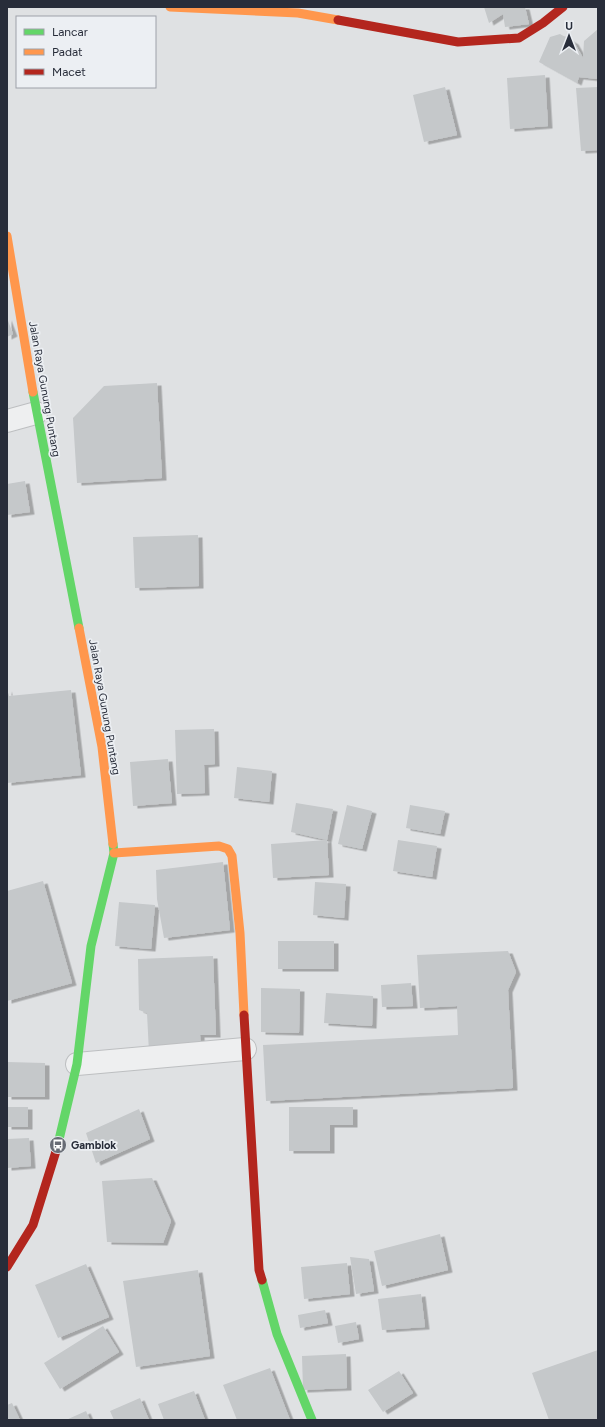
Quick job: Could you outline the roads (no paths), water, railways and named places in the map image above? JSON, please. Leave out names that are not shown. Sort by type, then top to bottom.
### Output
[{"type":"street","points":[[170,7],[298,13],[458,42],[519,38],[543,23],[563,7]]},
{"type":"street","name":"Jalan Raya Gunung Puntang","points":[[7,236],[36,413],[102,747],[114,853],[91,946],[77,1064],[58,1145],[33,1225],[7,1267]]},
{"type":"street","points":[[7,421],[36,413]]},
{"type":"street","points":[[114,853],[155,848],[219,846],[228,849],[232,856],[240,933],[245,1049],[259,1270],[277,1334],[312,1420]]},
{"type":"street","points":[[77,1064],[245,1049]]},
{"type":"place","name":"Gamblok","points":[[58,1145]]}]
